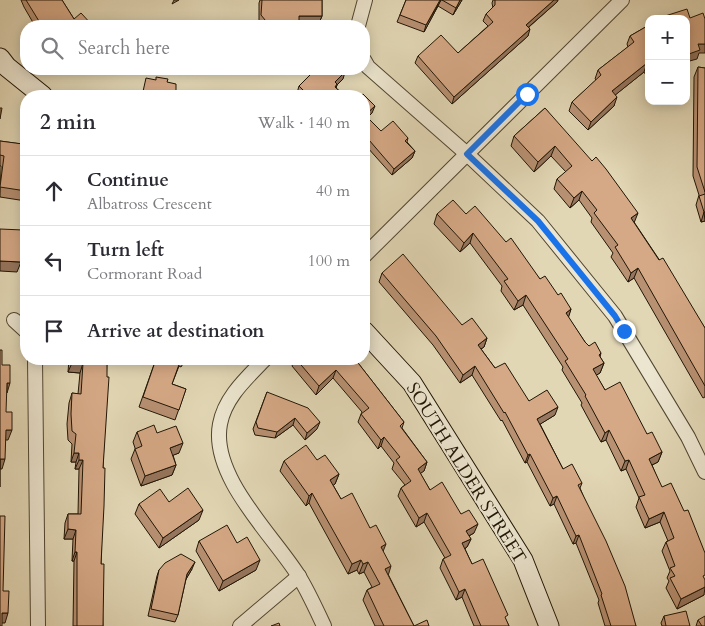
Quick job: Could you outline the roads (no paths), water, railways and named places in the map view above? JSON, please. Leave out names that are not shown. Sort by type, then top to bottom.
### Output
[{"type":"street","points":[[360,20],[365,0]]},
{"type":"street","points":[[370,250],[622,0]]},
{"type":"street","points":[[0,58],[8,68],[36,90]]},
{"type":"street","points":[[370,69],[467,154],[538,221],[615,316],[688,437],[705,472]]},
{"type":"street","points":[[14,320],[20,326]]},
{"type":"street","name":"SOUTH ALDER STREET","points":[[370,338],[417,392],[523,560],[549,626]]},
{"type":"street","points":[[35,365],[38,626]]},
{"type":"street","points":[[259,365],[233,392],[220,424],[221,457],[235,486],[299,576],[324,626]]},
{"type":"street","points":[[240,626],[299,576]]}]
